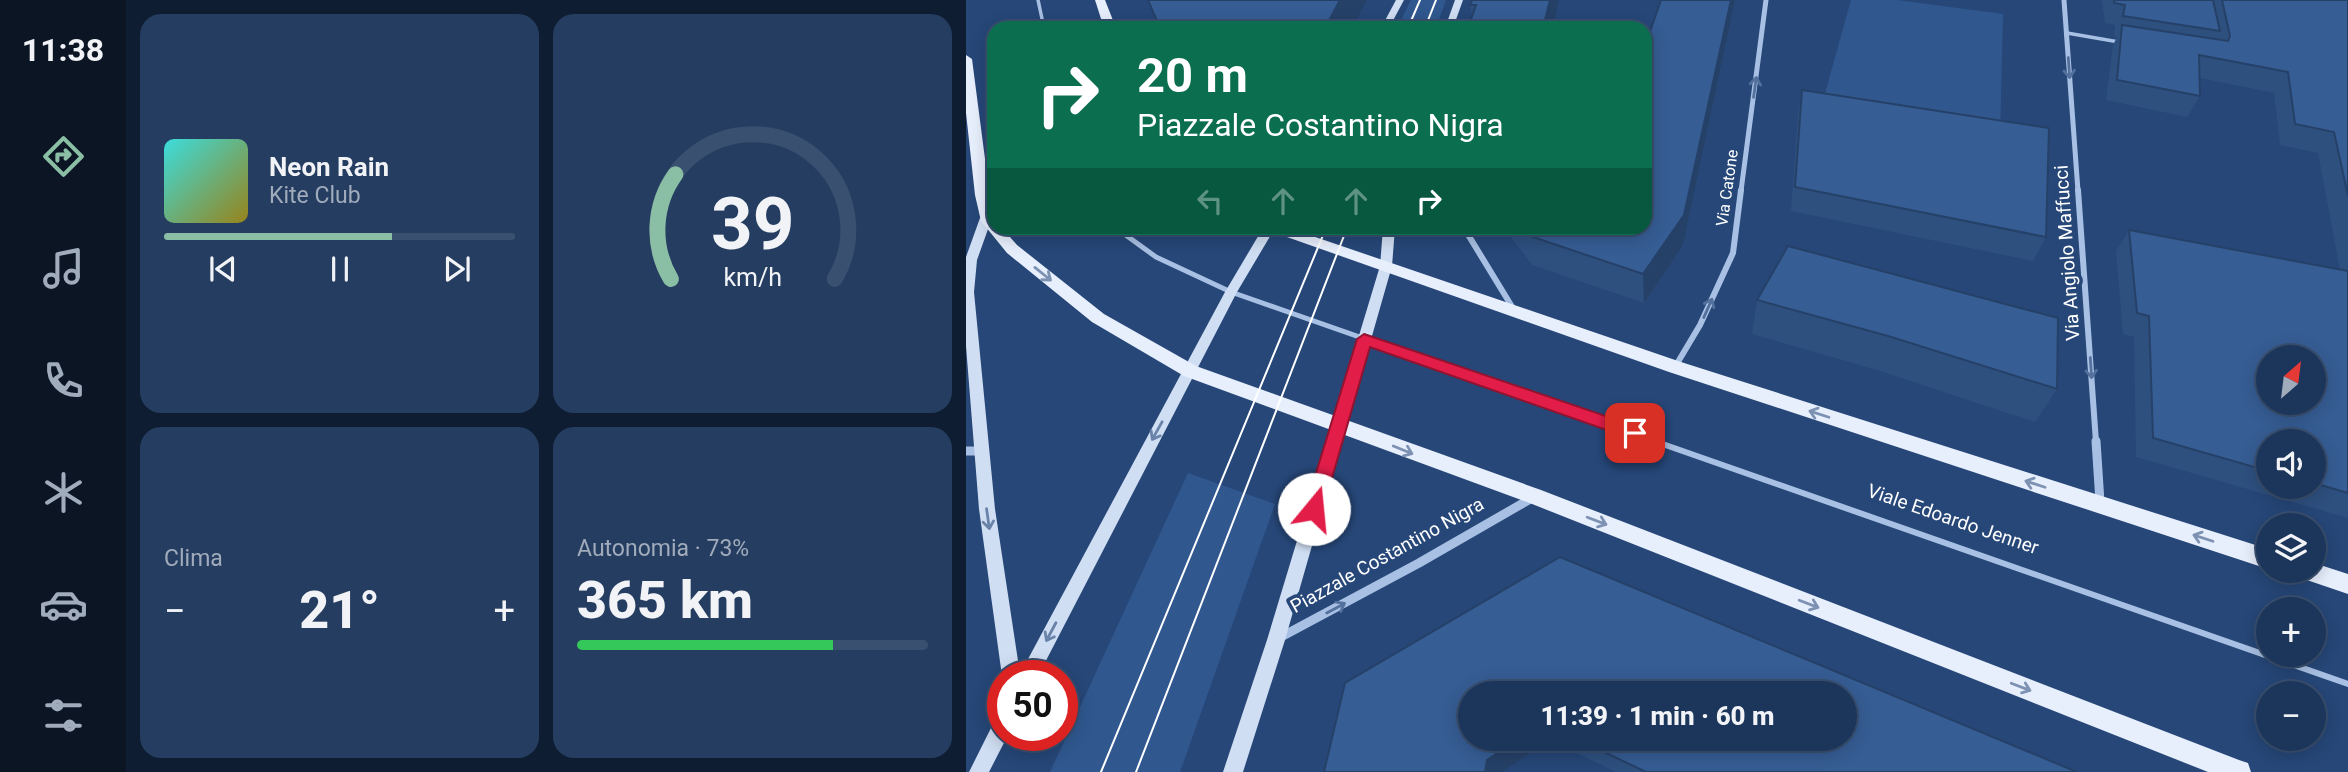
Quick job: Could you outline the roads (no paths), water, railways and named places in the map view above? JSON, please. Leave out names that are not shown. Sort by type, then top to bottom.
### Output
[{"type":"main road","points":[[1100,0],[1108,21]]},
{"type":"main road","points":[[1389,21],[1400,0]]},
{"type":"main road","points":[[1452,21],[1459,0]]},
{"type":"main road","points":[[966,59],[987,192]]},
{"type":"main road","points":[[987,231],[974,250],[968,280],[974,451],[1008,660]]},
{"type":"main road","name":"Piazzale Costantino Nigra","points":[[1001,235],[1012,249],[1098,318],[1190,371],[1340,424],[1415,455],[1534,496]]},
{"type":"main road","points":[[1036,660],[1231,292],[1265,235]]},
{"type":"main road","points":[[1295,235],[1675,367],[2256,555]]},
{"type":"main road","name":"Piazzale Costantino Nigra","points":[[1276,640],[1386,266],[1388,235]]},
{"type":"main road","points":[[1534,496],[2239,772]]},
{"type":"main road","points":[[2326,577],[2348,584]]},
{"type":"main road","points":[[1233,772],[1276,640]]},
{"type":"main road","points":[[979,772],[990,751]]},
{"type":"street","name":"Via Catone","points":[[1675,367],[1700,325],[1732,253],[1766,0]]},
{"type":"street","name":"Via Angiolo Maffucci","points":[[2064,0],[2100,505]]},
{"type":"street","points":[[1468,235],[1514,311]]},
{"type":"street","name":"Piazzale Costantino Nigra","points":[[1276,640],[1419,563],[1534,496]]},
{"type":"lane","points":[[1038,0],[1042,21]]},
{"type":"lane","points":[[2067,33],[2125,43]]},
{"type":"lane","points":[[1125,235],[1172,267],[1231,292],[1364,339]]},
{"type":"lane","name":"Viale Edoardo Jenner","points":[[1364,339],[2348,684]]},
{"type":"tram line","points":[[1411,21],[1420,0]]},
{"type":"tram line","points":[[1428,21],[1436,0]]},
{"type":"tram line","points":[[1101,772],[1323,235]]},
{"type":"tram line","points":[[1136,772],[1344,235]]}]
